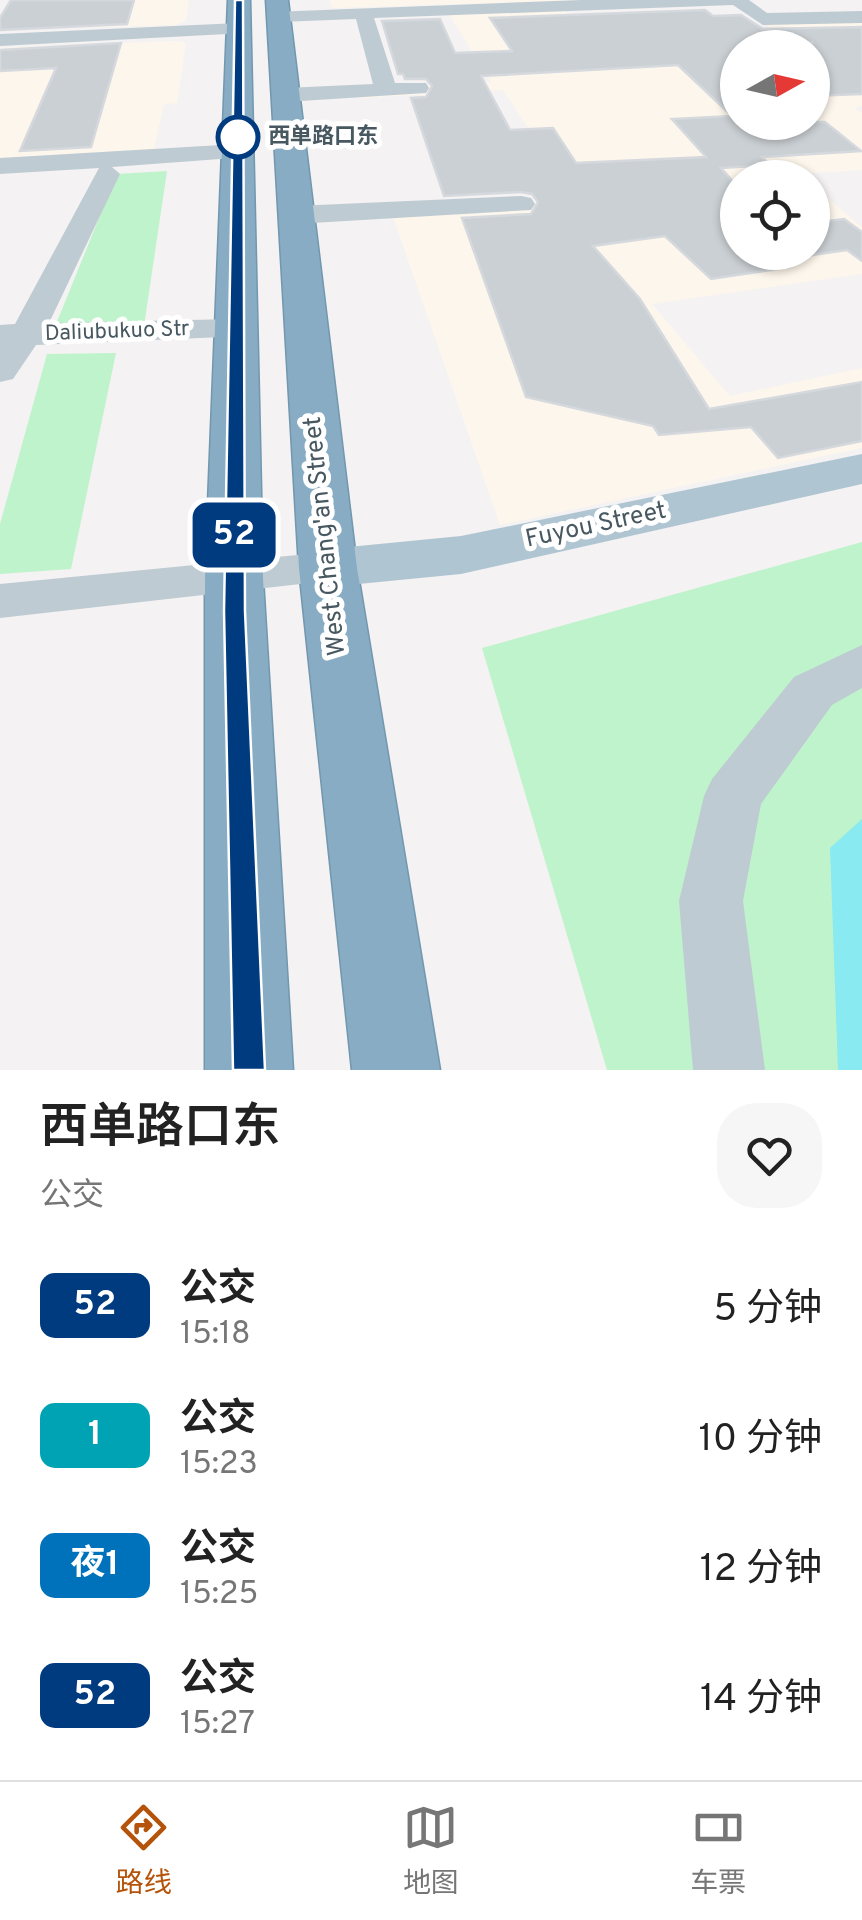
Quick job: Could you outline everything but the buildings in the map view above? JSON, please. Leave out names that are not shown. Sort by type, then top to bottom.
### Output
[{"type":"highway","name":"West Chang'an Street","points":[[278,8],[328,568],[396,1070]]},
{"type":"highway","points":[[239,15],[234,578],[249,1070]]},
{"type":"main road","name":"Fuyou Street","points":[[328,568],[461,555],[862,469]]},
{"type":"street","points":[[278,8],[363,12],[736,0],[763,20],[862,17]]},
{"type":"street","points":[[363,12],[386,90]]},
{"type":"street","points":[[0,40],[239,15]]},
{"type":"street","points":[[285,95],[418,88]]},
{"type":"street","points":[[0,166],[238,152]]},
{"type":"street","points":[[0,372],[13,335],[87,221],[107,174]]},
{"type":"street","points":[[295,215],[521,204]]},
{"type":"street","name":"Daliubukuo Str","points":[[13,335],[234,328]]},
{"type":"street","points":[[0,601],[328,568]]},
{"type":"street","points":[[729,1070],[712,901],[734,796],[813,691],[862,664]]},
{"type":"shaded area","points":[[14,0],[189,0],[186,21],[176,25],[0,30]]},
{"type":"shaded area","points":[[330,0],[595,0],[332,8]]},
{"type":"shaded area","points":[[562,8],[605,53],[720,47],[720,140],[830,140],[830,30],[774,30],[763,22],[862,18],[862,106],[854,107],[862,113],[862,170],[830,172],[830,160],[720,160],[720,270],[830,270],[830,200],[862,227],[862,274],[652,304],[730,396],[862,368],[862,448],[500,525],[393,217],[718,181],[568,189],[503,90],[359,98],[357,89],[491,82],[448,13]]},
{"type":"shaded area","points":[[186,43],[177,103],[164,104],[154,149],[0,158],[0,48]]},
{"type":"green space","points":[[167,171],[144,326],[54,329],[117,174]]},
{"type":"green space","points":[[116,353],[71,569],[0,574],[0,524],[47,354]]},
{"type":"green space","points":[[862,542],[862,1070],[607,1070],[482,648]]},
{"type":"water","points":[[862,819],[862,1070],[838,1070],[830,848]]},
{"type":"bus line","name":"52","points":[[239,0],[234,611],[249,1070]]},
{"type":"place","name":"西单路口东","points":[[238,137]]}]
